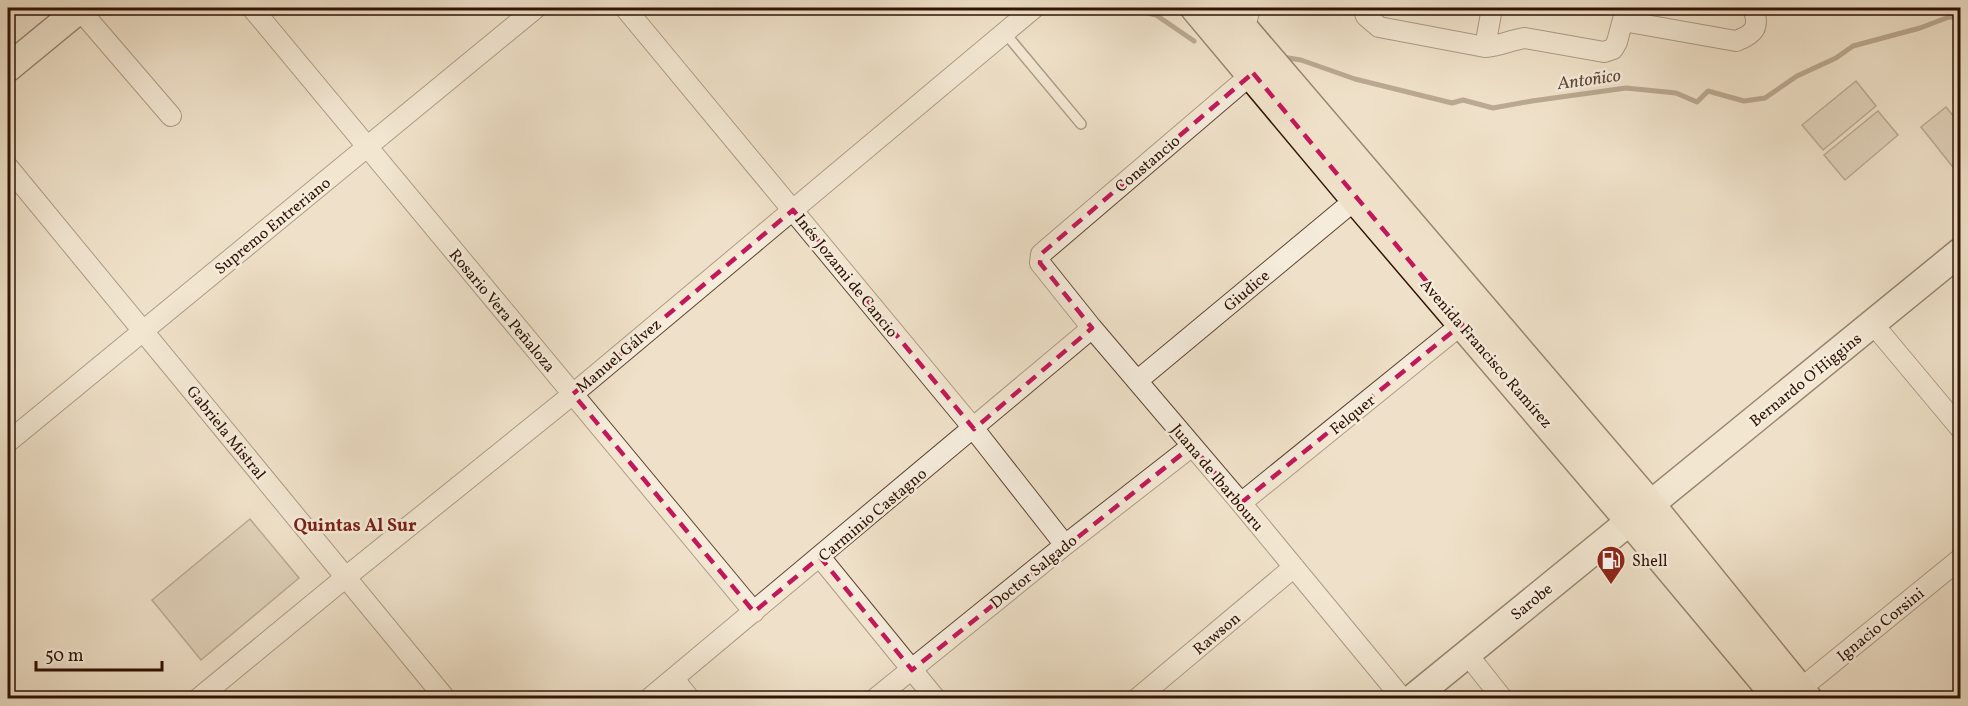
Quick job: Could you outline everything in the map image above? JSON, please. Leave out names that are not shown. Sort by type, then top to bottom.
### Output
[{"type":"main road","name":"Avenida Francisco Ramírez","points":[[1196,8],[1462,324],[1640,512]]},
{"type":"main road","name":"Avenida Francisco Ramírez","points":[[1225,8],[1247,19],[1640,512],[1795,696]]},
{"type":"street","points":[[8,69],[80,8],[171,116]]},
{"type":"street","name":"Rosario Vera Peñaloza","points":[[252,8],[754,612]]},
{"type":"street","name":"Supremo Entreriano","points":[[8,442],[536,8]]},
{"type":"street","name":"Inés Jozami de Cancio","points":[[625,8],[974,429],[1065,545]]},
{"type":"street","name":"Manuel Gálvez","points":[[199,699],[573,394],[1034,8]]},
{"type":"street","points":[[1363,8],[1366,16],[1379,27],[1485,47],[1525,38],[1604,52],[1613,49],[1624,14],[1736,41],[1746,37],[1754,30],[1757,21],[1753,8]]},
{"type":"street","points":[[1485,47],[1492,8]]},
{"type":"street","name":"Constancio","points":[[1041,254],[1253,73]]},
{"type":"street","name":"Gabriela Mistral","points":[[8,166],[445,699]]},
{"type":"street","name":"Giudice","points":[[1137,381],[1356,199]]},
{"type":"street","name":"Bernardo O'Higgins","points":[[1640,512],[1960,252]]},
{"type":"street","name":"Juana de Ibarbouru","points":[[1041,254],[1040,263],[1092,328],[1241,503],[1402,699]]},
{"type":"street","name":"Felquer","points":[[1241,503],[1462,324]]},
{"type":"street","points":[[1873,324],[1960,428]]},
{"type":"street","name":"Carminio Castagno","points":[[650,699],[1092,328]]},
{"type":"street","name":"Doctor Salgado","points":[[876,699],[1191,446]]},
{"type":"street","name":"Sarobe","points":[[1413,699],[1640,512]]},
{"type":"street","points":[[820,557],[935,699]]},
{"type":"street","name":"Ignacio Corsini","points":[[1795,696],[1960,559]]},
{"type":"street","name":"Rawson","points":[[1138,699],[1294,567]]},
{"type":"street","points":[[1467,654],[1502,699]]},
{"type":"street","points":[[674,680],[688,699]]},
{"type":"lane","points":[[1005,33],[1081,124]]},
{"type":"highlighted area","points":[[1253,73],[1462,324],[1241,503],[1192,446],[912,670],[820,557],[754,612],[573,394],[793,210],[974,429],[1092,328],[1040,263],[1041,254]]},
{"type":"shaded area","points":[[1856,81],[1876,106],[1823,150],[1802,125]]},
{"type":"shaded area","points":[[1946,107],[1960,124],[1960,176],[1921,127]]},
{"type":"shaded area","points":[[1878,111],[1898,135],[1845,180],[1824,155]]},
{"type":"shaded area","points":[[250,519],[299,578],[201,660],[152,600]]},
{"type":"waterway","name":"Antoñico","points":[[1127,8],[1156,15],[1194,41]]},
{"type":"waterway","name":"Antoñico","points":[[1282,57],[1301,60],[1355,79],[1452,103],[1463,100],[1493,108],[1626,88],[1676,93],[1697,102],[1708,91],[1744,101],[1765,98],[1797,76],[1836,58],[1853,46],[1920,28],[1949,17],[1960,17]]},
{"type":"place","name":"Shell","points":[[1611,586]]},
{"type":"district","name":"Quintas Al Sur","points":[[355,525]]}]
